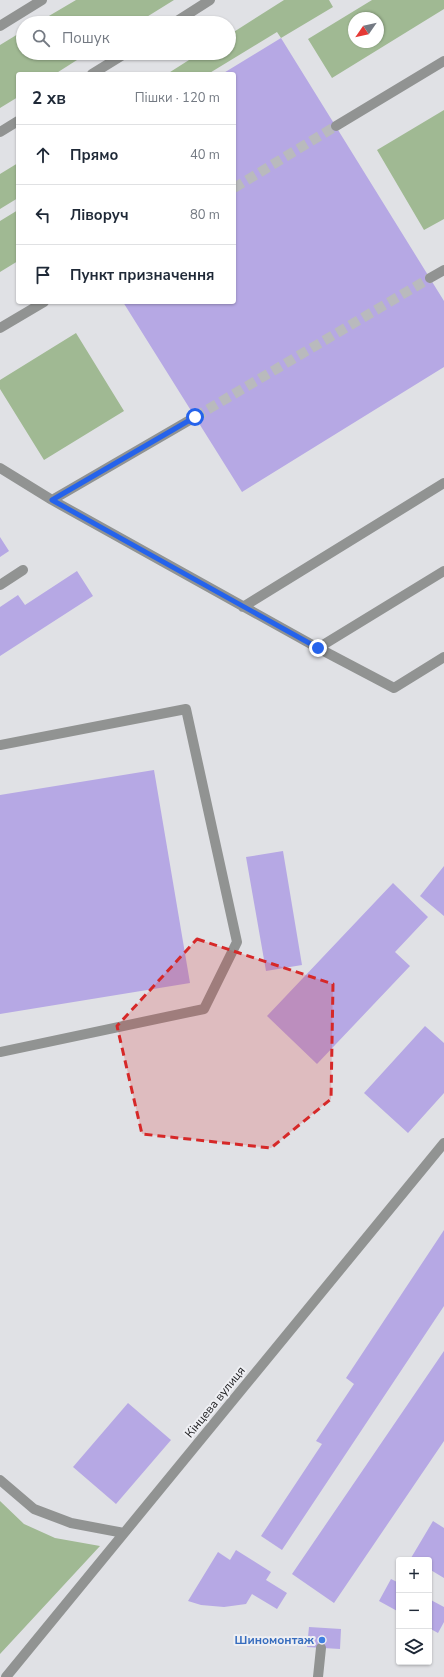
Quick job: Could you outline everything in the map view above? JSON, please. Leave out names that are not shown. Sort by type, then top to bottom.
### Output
[{"type":"street","points":[[16,16],[42,0]]},
{"type":"street","points":[[185,16],[210,0]]},
{"type":"street","points":[[0,26],[16,16]]},
{"type":"street","points":[[95,72],[115,60]]},
{"type":"street","points":[[336,126],[444,61]]},
{"type":"street","points":[[0,132],[16,121]]},
{"type":"street","points":[[430,278],[444,270]]},
{"type":"street","points":[[0,328],[41,304]]},
{"type":"street","points":[[52,500],[195,417]]},
{"type":"street","points":[[0,468],[52,500],[243,607],[394,688],[444,657]]},
{"type":"street","points":[[243,607],[444,483]]},
{"type":"street","points":[[0,585],[23,570]]},
{"type":"street","points":[[318,648],[444,571]]},
{"type":"street","points":[[0,745],[186,709],[238,942],[204,1009],[0,1052]]},
{"type":"street","name":"Кінцева вулиця","points":[[6,1677],[444,1142]]},
{"type":"street","points":[[0,1480],[34,1508],[71,1523],[124,1533]]},
{"type":"street","points":[[318,1677],[321,1648]]},
{"type":"highlighted area","points":[[197,939],[333,984],[331,1099],[271,1148],[142,1134],[117,1026]]},
{"type":"green space","points":[[76,0],[174,0],[148,16],[49,16]]},
{"type":"green space","points":[[284,0],[329,0],[333,7],[281,38],[277,32],[236,57],[236,31]]},
{"type":"green space","points":[[372,0],[444,0],[444,9],[384,46],[384,12],[352,12]]},
{"type":"green space","points":[[348,15],[348,48],[381,48],[332,78],[308,39]]},
{"type":"green space","points":[[16,35],[16,60],[77,60],[58,72],[16,72],[16,98],[0,108],[0,45]]},
{"type":"green space","points":[[189,60],[231,60],[211,72],[170,72]]},
{"type":"green space","points":[[444,110],[444,219],[424,230],[377,150]]},
{"type":"green space","points":[[16,164],[16,199],[0,209],[0,174]]},
{"type":"green space","points":[[16,211],[16,262],[0,272],[0,221]]},
{"type":"green space","points":[[76,333],[124,411],[44,460],[0,389],[0,380]]},
{"type":"green space","points":[[0,1501],[24,1524],[55,1538],[100,1546],[0,1654]]},
{"type":"building","points":[[281,38],[444,301],[444,367],[242,492],[124,304],[236,304],[236,72],[225,72]]},
{"type":"building","points":[[0,537],[9,551],[0,557]]},
{"type":"building","points":[[77,571],[93,596],[0,656],[0,607],[18,595],[25,605]]},
{"type":"building","points":[[154,770],[190,983],[0,1014],[0,795]]},
{"type":"building","points":[[283,851],[302,965],[266,971],[246,857]]},
{"type":"building","points":[[444,866],[444,916],[420,896]]},
{"type":"building","points":[[393,883],[428,917],[395,952],[410,966],[317,1064],[267,1016]]},
{"type":"building","points":[[425,1026],[444,1043],[444,1093],[408,1133],[364,1093]]},
{"type":"building","points":[[444,1230],[444,1306],[282,1550],[261,1536],[322,1444],[316,1441],[354,1384],[346,1378]]},
{"type":"building","points":[[444,1351],[444,1441],[334,1603],[292,1574]]},
{"type":"building","points":[[128,1403],[171,1440],[116,1504],[73,1467]]},
{"type":"building","points":[[433,1521],[444,1528],[444,1578],[432,1571],[432,1557],[412,1557]]},
{"type":"building","points":[[236,1550],[271,1572],[266,1580],[287,1593],[277,1609],[252,1594],[246,1604],[224,1607],[201,1605],[188,1601],[218,1552],[230,1560]]},
{"type":"building","points":[[391,1579],[396,1582],[396,1610],[379,1601]]},
{"type":"building","points":[[432,1601],[444,1607],[444,1622],[438,1633],[432,1630]]},
{"type":"building","points":[[309,1627],[341,1629],[340,1649],[307,1647]]},
{"type":"tunnel","points":[[236,187],[336,126]]},
{"type":"tunnel","points":[[195,417],[430,278]]},
{"type":"place","name":"Шиномонтаж","points":[[322,1640]]},
{"type":"route","points":[[195,417],[52,500],[318,648]]}]
